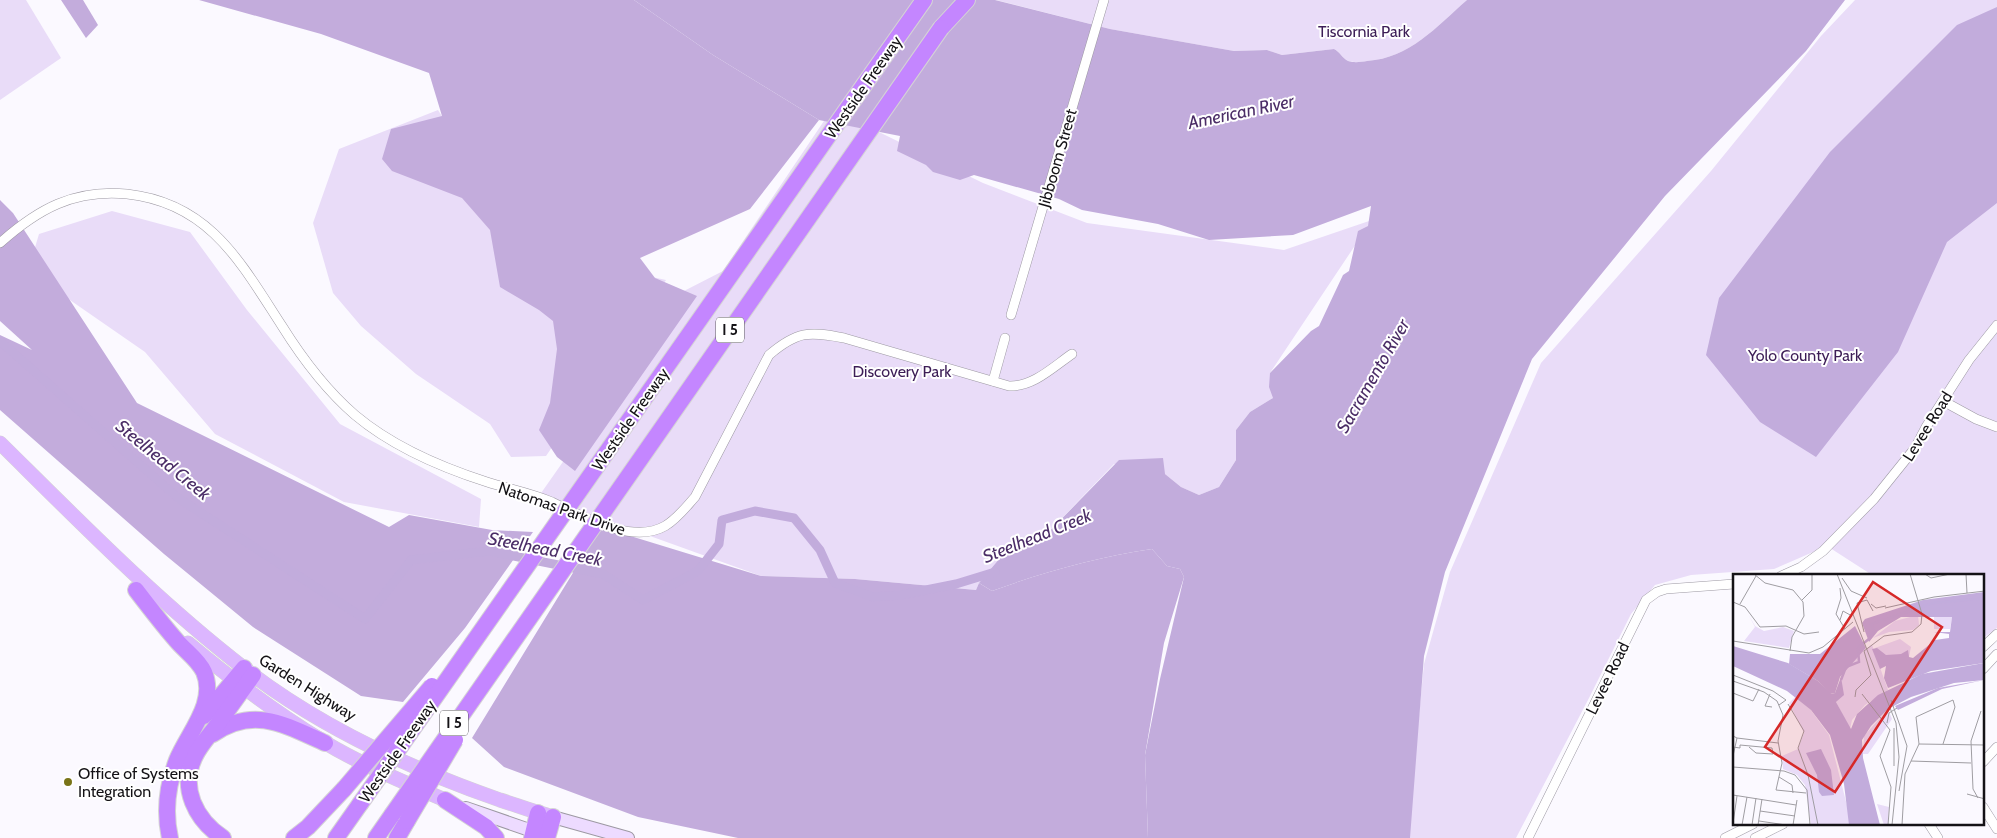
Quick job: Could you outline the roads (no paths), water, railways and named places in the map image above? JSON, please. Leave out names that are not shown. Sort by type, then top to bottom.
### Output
[{"type":"highway","points":[[864,85],[915,0]]},
{"type":"highway","name":"Westside Freeway","points":[[336,838],[924,0]]},
{"type":"highway","name":"Westside Freeway","points":[[376,838],[399,818],[519,633],[960,0]]},
{"type":"highway","points":[[941,28],[967,0]]},
{"type":"highway","points":[[136,590],[203,670],[206,678],[207,697],[194,728],[177,760],[166,801],[166,817],[170,838]]},
{"type":"highway","points":[[294,838],[308,827],[344,789],[479,635]]},
{"type":"highway","points":[[194,728],[244,678]]},
{"type":"highway","points":[[223,838],[199,816],[191,800],[189,788],[190,768],[194,756],[244,678]]},
{"type":"highway","points":[[206,740],[228,725],[258,719],[276,721],[325,743]]},
{"type":"highway","points":[[445,800],[486,827],[496,838]]},
{"type":"highway","points":[[543,836],[545,815]]},
{"type":"highway","points":[[397,838],[399,818]]},
{"type":"main road","name":"Garden Highway","points":[[0,443],[141,581],[244,678],[325,743],[388,776],[445,800],[543,836]]},
{"type":"main road","name":"Garden Highway","points":[[28,470],[136,590],[183,639],[244,678],[407,764],[452,784],[545,815],[628,838]]},
{"type":"street","name":"Jibboom Street","points":[[1011,315],[1104,0]]},
{"type":"street","name":"Natomas Park Drive","points":[[0,243],[31,217],[48,207],[67,200],[89,195],[115,193],[165,202],[186,212],[207,226],[223,240],[253,280],[311,369],[354,415],[389,439],[442,467],[538,496],[594,522],[638,533],[653,531],[665,526],[695,497],[769,355],[781,344],[799,336],[817,332],[844,338],[1009,386],[1020,387],[1034,381],[1072,354]]},
{"type":"street","name":"Levee Road","points":[[1785,574],[1801,567],[1823,552],[1874,499],[1915,448],[1969,360],[1997,325]]},
{"type":"street","points":[[993,381],[1005,338]]},
{"type":"street","points":[[1943,401],[1976,419],[1997,427]]},
{"type":"street","name":"Levee Road","points":[[1528,838],[1646,600],[1657,592],[1666,589],[1733,584]]},
{"type":"street","points":[[1984,646],[1997,634]]},
{"type":"street","points":[[1984,668],[1997,654]]},
{"type":"street","points":[[1984,761],[1997,747]]},
{"type":"street","points":[[1984,809],[1997,829]]},
{"type":"street","points":[[1725,838],[1749,826]]},
{"type":"street","points":[[1755,838],[1779,826]]},
{"type":"street","points":[[1930,826],[1938,838]]},
{"type":"water","points":[[634,0],[995,0],[1110,29],[1234,51],[1267,50],[1282,55],[1334,49],[1350,62],[1362,62],[1382,59],[1409,48],[1422,40],[1467,0],[1845,0],[1806,51],[1665,196],[1532,359],[1445,572],[1424,656],[1410,838],[1148,838],[1145,755],[1160,679],[1184,577],[1180,569],[1167,566],[1152,549],[1111,556],[1071,566],[992,591],[979,583],[1010,546],[1037,544],[1119,460],[1163,458],[1165,474],[1181,487],[1199,495],[1219,487],[1236,460],[1236,430],[1250,412],[1273,398],[1269,387],[1270,373],[1311,331],[1319,326],[1343,275],[1349,271],[1358,231],[1368,226],[1371,206],[1293,235],[1209,240],[1158,224],[1082,210],[1059,199],[974,175],[960,180],[933,172],[926,165],[897,151],[900,136],[819,120],[713,55]]},
{"type":"water","points":[[1997,7],[1997,203],[1947,242],[1898,352],[1816,457],[1760,422],[1706,355],[1719,298],[1830,152],[1957,25]]},
{"type":"waterway","name":"Steelhead Creek","points":[[0,341],[178,498],[365,619],[411,560],[489,551],[603,574],[643,600],[698,571],[719,544],[722,520],[755,511],[794,518],[820,550],[835,583],[873,597],[901,595],[956,584],[995,572]]},
{"type":"place","name":"Office of Systems Integration","points":[[68,782]]},
{"type":"park label","name":"Tiscornia Park","points":[[1364,31]]},
{"type":"park label","name":"Yolo County Park","points":[[1805,355]]},
{"type":"park label","name":"Discovery Park","points":[[902,371]]},
{"type":"water label","name":"American River","points":[[1241,112]]},
{"type":"water label","name":"Sacramento River","points":[[1373,376]]}]
